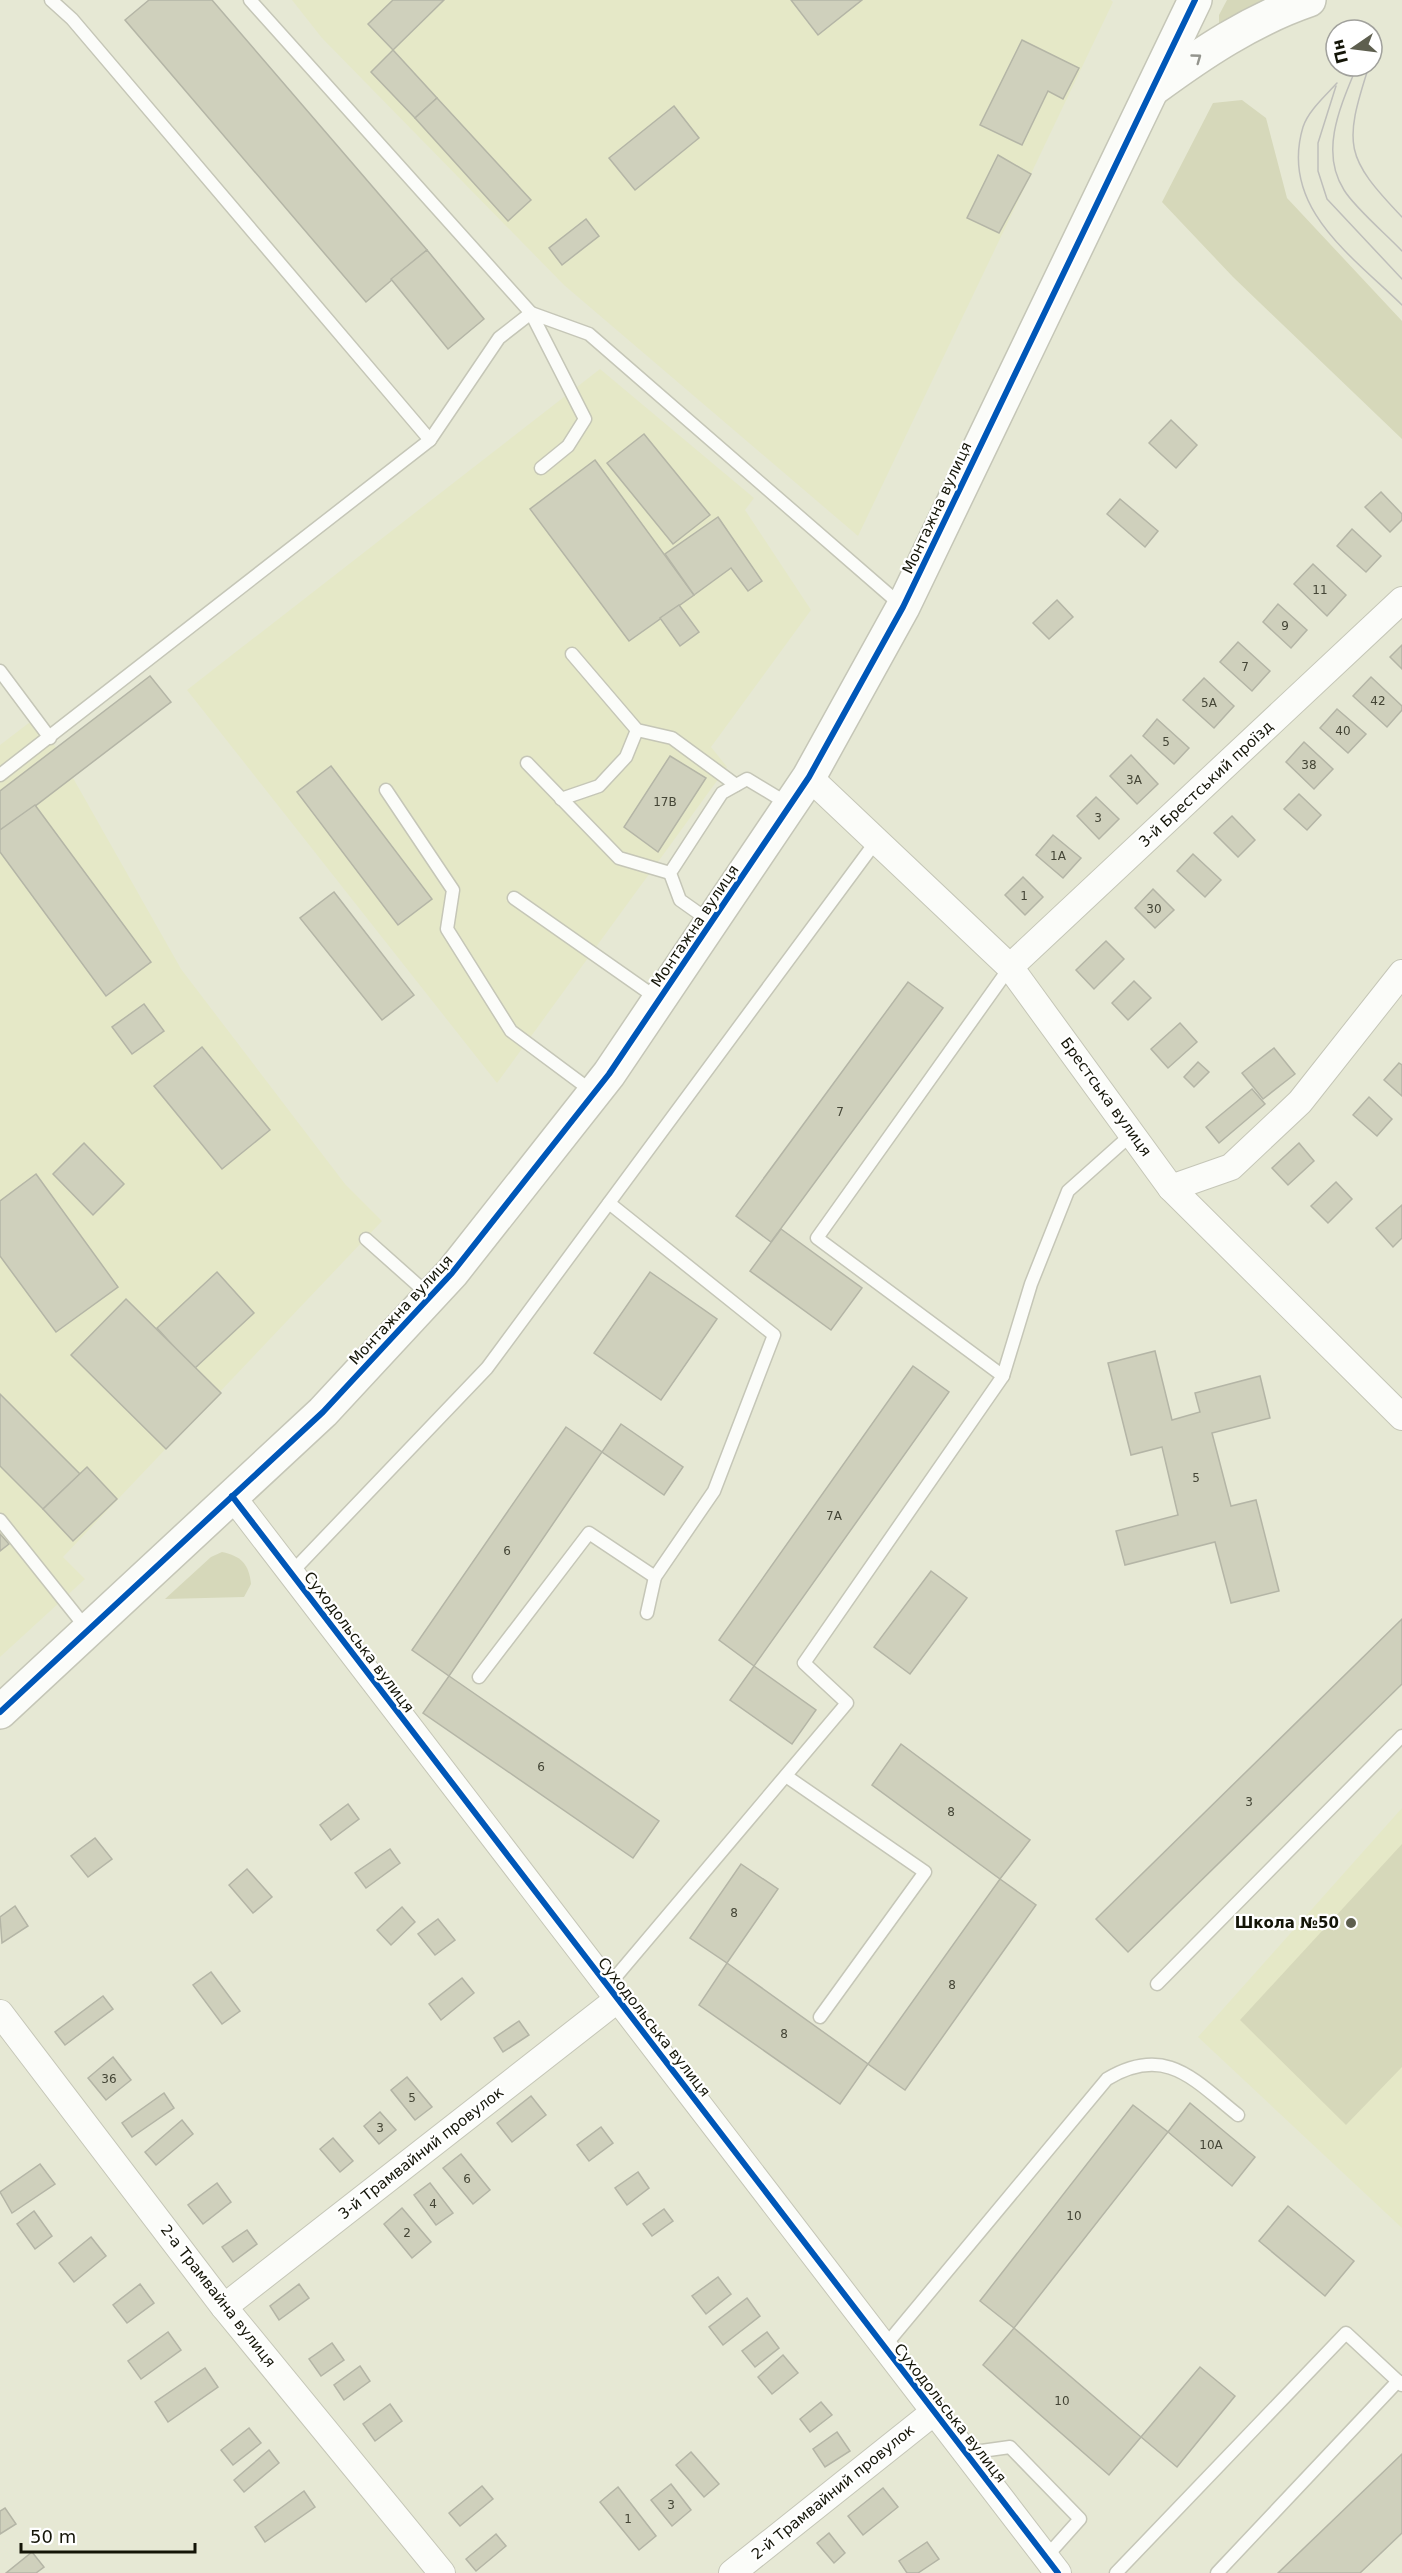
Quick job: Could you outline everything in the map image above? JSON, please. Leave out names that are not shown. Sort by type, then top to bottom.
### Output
[{"type":"street","name":"Монтажна вулиця","points":[[0,1712],[323,1412],[452,1273],[594,1092],[659,1000],[809,777],[903,607],[1195,0]]},
{"type":"street","points":[[1150,92],[1237,32],[1285,8],[1309,0]]},
{"type":"street","name":"3-й Брестський проїзд","points":[[1010,967],[1402,600]]},
{"type":"street","name":"Брестська вулиця","points":[[809,777],[1010,967],[1171,1188],[1400,1412]]},
{"type":"street","points":[[1171,1188],[1231,1167],[1300,1102],[1402,973]]},
{"type":"street","name":"Суходольська вулиця","points":[[232,1496],[1052,2565]]},
{"type":"street","name":"3-й Трамвайний провулок","points":[[224,2307],[613,1993]]},
{"type":"street","name":"2-а Трамвайна вулиця","points":[[0,2013],[224,2307],[442,2573]]},
{"type":"street","name":"2-й Трамвайний провулок","points":[[732,2573],[934,2412]]},
{"type":"lane","points":[[51,0],[72,18],[430,440]]},
{"type":"lane","points":[[250,0],[531,313],[585,419],[568,446],[541,468]]},
{"type":"lane","points":[[0,775],[430,440],[499,338],[531,313]]},
{"type":"lane","points":[[531,313],[589,334],[903,607]]},
{"type":"lane","points":[[572,654],[637,730],[672,738],[736,785]]},
{"type":"lane","points":[[0,671],[50,738]]},
{"type":"lane","points":[[561,799],[599,786],[626,757],[637,730]]},
{"type":"lane","points":[[527,763],[619,858],[670,873]]},
{"type":"lane","points":[[670,873],[722,794],[736,785],[747,779],[791,805]]},
{"type":"lane","points":[[386,790],[453,891],[447,929],[511,1030],[594,1092]]},
{"type":"lane","points":[[291,1573],[487,1368],[877,840]]},
{"type":"lane","points":[[670,873],[680,900],[712,922]]},
{"type":"lane","points":[[514,898],[659,1000]]},
{"type":"lane","points":[[1003,1376],[817,1238],[1010,967]]},
{"type":"lane","points":[[613,1993],[847,1703],[804,1663],[1003,1376],[1031,1284],[1068,1191],[1133,1133]]},
{"type":"lane","points":[[609,1203],[774,1335],[714,1491],[655,1577],[647,1613]]},
{"type":"lane","points":[[366,1239],[430,1296]]},
{"type":"lane","points":[[0,1520],[88,1630]]},
{"type":"lane","points":[[479,1677],[589,1533],[655,1577]]},
{"type":"lane","points":[[1157,1984],[1402,1736]]},
{"type":"lane","points":[[786,1776],[925,1872],[820,2017]]},
{"type":"lane","points":[[884,2347],[1107,2079],[1124,2069],[1154,2064],[1180,2069],[1238,2115]]},
{"type":"lane","points":[[1116,2573],[1346,2333],[1400,2383],[1217,2573]]},
{"type":"lane","points":[[966,2454],[1010,2447],[1080,2519],[1052,2565]]},
{"type":"shaded area","points":[[292,0],[1111,0],[1113,2],[858,536],[564,285],[322,38]]},
{"type":"shaded area","points":[[1227,0],[1285,0],[1219,29],[1219,15]]},
{"type":"shaded area","points":[[1242,100],[1266,118],[1287,198],[1402,321],[1402,439],[1233,277],[1162,202],[1213,103]]},
{"type":"shaded area","points":[[600,369],[754,498],[745,510],[811,610],[711,747],[727,767],[497,1083],[187,690]]},
{"type":"shaded area","points":[[38,716],[181,969],[345,1184],[382,1221],[63,1557],[85,1579],[0,1657],[0,745]]},
{"type":"shaded area","points":[[222,1552],[234,1556],[246,1566],[251,1584],[244,1597],[165,1599],[211,1557]]},
{"type":"shaded area","name":"Школа №50","points":[[1402,1808],[1402,2228],[1198,2037]]},
{"type":"shaded area","points":[[1402,1844],[1402,2067],[1346,2125],[1240,2020]]},
{"type":"building","points":[[149,0],[212,0],[427,250],[366,302],[125,20]]},
{"type":"building","points":[[393,0],[444,0],[393,50],[368,24]]},
{"type":"building","points":[[791,0],[862,0],[818,35]]},
{"type":"building","points":[[1022,40],[1079,68],[1063,99],[1048,91],[1022,145],[980,125]]},
{"type":"building","points":[[393,50],[437,98],[415,118],[371,72]]},
{"type":"building","points":[[437,98],[531,200],[508,221],[415,118]]},
{"type":"building","points":[[674,106],[699,138],[635,190],[609,158]]},
{"type":"building","points":[[998,155],[1031,174],[999,233],[967,218]]},
{"type":"building","points":[[586,219],[599,236],[562,265],[549,248]]},
{"type":"building","points":[[427,250],[484,319],[448,349],[391,279]]},
{"type":"building","points":[[1171,420],[1197,445],[1176,468],[1149,443]]},
{"type":"building","points":[[644,434],[710,515],[673,544],[607,463]]},
{"type":"building","points":[[595,460],[694,595],[629,641],[530,509]]},
{"type":"building","points":[[1381,492],[1402,514],[1402,520],[1390,532],[1365,507]]},
{"type":"building","points":[[1120,499],[1158,531],[1145,547],[1107,514]]},
{"type":"building","points":[[718,517],[762,581],[748,591],[731,568],[694,595],[665,554]]},
{"type":"building","points":[[1352,529],[1381,556],[1366,572],[1337,546]]},
{"type":"building","points":[[1313,564],[1346,595],[1327,616],[1294,584]]},
{"type":"building","points":[[1057,600],[1073,617],[1049,639],[1033,623]]},
{"type":"building","points":[[1278,604],[1307,630],[1291,648],[1263,622]]},
{"type":"building","points":[[679,605],[699,632],[680,646],[660,618]]},
{"type":"building","points":[[1238,642],[1270,671],[1252,691],[1220,662]]},
{"type":"building","points":[[1402,645],[1402,669],[1390,657]]},
{"type":"building","points":[[150,676],[171,702],[0,833],[0,791]]},
{"type":"building","points":[[1371,677],[1402,706],[1402,710],[1387,727],[1353,696]]},
{"type":"building","points":[[1204,678],[1234,706],[1214,728],[1183,700]]},
{"type":"building","points":[[1337,709],[1366,734],[1348,753],[1320,728]]},
{"type":"building","points":[[1157,719],[1189,748],[1174,764],[1143,736]]},
{"type":"building","points":[[1304,742],[1333,769],[1314,789],[1286,762]]},
{"type":"building","points":[[1131,755],[1158,784],[1137,804],[1110,776]]},
{"type":"building","points":[[670,756],[706,778],[658,852],[624,827]]},
{"type":"building","points":[[331,766],[432,899],[398,925],[297,792]]},
{"type":"building","points":[[1299,794],[1321,815],[1307,830],[1284,809]]},
{"type":"building","points":[[1096,797],[1119,819],[1099,839],[1077,816]]},
{"type":"building","points":[[35,805],[151,962],[106,996],[0,852],[0,830]]},
{"type":"building","points":[[1232,816],[1255,840],[1238,857],[1214,833]]},
{"type":"building","points":[[1053,835],[1081,858],[1063,878],[1036,855]]},
{"type":"building","points":[[1193,854],[1221,880],[1205,897],[1177,871]]},
{"type":"building","points":[[1023,877],[1043,897],[1025,915],[1005,895]]},
{"type":"building","points":[[1153,889],[1174,910],[1155,928],[1135,908]]},
{"type":"building","points":[[334,892],[414,995],[382,1020],[300,918]]},
{"type":"building","points":[[1106,941],[1124,959],[1094,989],[1076,970]]},
{"type":"building","points":[[1134,981],[1151,998],[1128,1020],[1112,1003]]},
{"type":"building","points":[[908,982],[943,1008],[771,1242],[736,1216]]},
{"type":"building","points":[[144,1004],[164,1031],[132,1054],[112,1027]]},
{"type":"building","points":[[1180,1023],[1197,1042],[1168,1068],[1151,1049]]},
{"type":"building","points":[[202,1047],[270,1130],[222,1169],[154,1086]]},
{"type":"building","points":[[1274,1048],[1295,1074],[1263,1099],[1242,1073]]},
{"type":"building","points":[[1198,1062],[1209,1072],[1194,1087],[1184,1077]]},
{"type":"building","points":[[1399,1063],[1402,1065],[1402,1096],[1384,1080]]},
{"type":"building","points":[[1252,1089],[1265,1104],[1219,1143],[1206,1127]]},
{"type":"building","points":[[1369,1097],[1392,1119],[1377,1136],[1353,1115]]},
{"type":"building","points":[[84,1143],[124,1184],[93,1215],[53,1174]]},
{"type":"building","points":[[1299,1143],[1314,1161],[1288,1185],[1272,1168]]},
{"type":"building","points":[[36,1174],[118,1287],[56,1332],[0,1256],[0,1201]]},
{"type":"building","points":[[1336,1182],[1352,1199],[1328,1223],[1311,1206]]},
{"type":"building","points":[[1402,1205],[1402,1238],[1393,1247],[1376,1228]]},
{"type":"building","points":[[781,1229],[862,1288],[831,1330],[750,1271]]},
{"type":"building","points":[[217,1272],[254,1313],[194,1369],[157,1328]]},
{"type":"building","points":[[650,1272],[717,1319],[661,1400],[594,1353]]},
{"type":"building","points":[[126,1299],[221,1393],[166,1449],[71,1355]]},
{"type":"building","points":[[1155,1351],[1172,1420],[1200,1412],[1195,1393],[1260,1376],[1270,1418],[1212,1433],[1231,1506],[1256,1500],[1279,1591],[1231,1603],[1215,1542],[1125,1565],[1116,1531],[1178,1515],[1162,1447],[1131,1455],[1108,1363]]},
{"type":"building","points":[[913,1366],[949,1392],[754,1666],[719,1640]]},
{"type":"building","points":[[0,1394],[80,1474],[43,1509],[0,1466]]},
{"type":"building","points":[[621,1424],[683,1467],[664,1495],[602,1452]]},
{"type":"building","points":[[566,1427],[602,1452],[449,1676],[412,1650]]},
{"type":"building","points":[[87,1467],[117,1499],[73,1541],[43,1509]]},
{"type":"building","points":[[0,1534],[9,1544],[0,1551]]},
{"type":"building","points":[[931,1571],[967,1598],[910,1674],[874,1647]]},
{"type":"building","points":[[1402,1619],[1402,1684],[1128,1952],[1096,1919]]},
{"type":"building","points":[[754,1666],[816,1710],[792,1744],[730,1700]]},
{"type":"building","points":[[449,1676],[659,1821],[633,1858],[423,1713]]},
{"type":"building","points":[[901,1744],[1030,1840],[1000,1879],[872,1785]]},
{"type":"building","points":[[348,1804],[359,1819],[331,1840],[320,1825]]},
{"type":"building","points":[[95,1838],[112,1859],[88,1877],[71,1856]]},
{"type":"building","points":[[390,1849],[400,1863],[366,1888],[355,1873]]},
{"type":"building","points":[[741,1864],[778,1889],[727,1963],[690,1938]]},
{"type":"building","points":[[247,1869],[272,1897],[253,1913],[229,1885]]},
{"type":"building","points":[[1000,1879],[1036,1905],[905,2090],[868,2064]]},
{"type":"building","points":[[15,1906],[28,1926],[2,1943],[0,1917]]},
{"type":"building","points":[[402,1907],[415,1922],[391,1945],[377,1930]]},
{"type":"building","points":[[438,1919],[455,1940],[435,1955],[418,1934]]},
{"type":"building","points":[[727,1963],[868,2064],[840,2104],[699,2005]]},
{"type":"building","points":[[211,1972],[240,2011],[222,2024],[193,1985]]},
{"type":"building","points":[[462,1978],[474,1993],[441,2020],[429,2004]]},
{"type":"building","points":[[103,1996],[113,2009],[65,2045],[55,2032]]},
{"type":"building","points":[[519,2021],[529,2035],[503,2052],[494,2038]]},
{"type":"building","points":[[113,2057],[131,2080],[106,2100],[88,2078]]},
{"type":"building","points":[[407,2077],[432,2107],[415,2120],[391,2090]]},
{"type":"building","points":[[164,2093],[174,2108],[132,2137],[122,2123]]},
{"type":"building","points":[[531,2096],[546,2115],[512,2142],[497,2123]]},
{"type":"building","points":[[1190,2103],[1255,2157],[1232,2186],[1168,2132]]},
{"type":"building","points":[[1133,2105],[1168,2132],[1014,2328],[980,2301]]},
{"type":"building","points":[[380,2112],[396,2130],[379,2144],[364,2126]]},
{"type":"building","points":[[182,2120],[193,2134],[156,2165],[145,2152]]},
{"type":"building","points":[[601,2127],[613,2143],[589,2161],[577,2145]]},
{"type":"building","points":[[333,2138],[353,2161],[340,2172],[320,2149]]},
{"type":"building","points":[[461,2154],[490,2190],[473,2204],[443,2168]]},
{"type":"building","points":[[40,2164],[55,2184],[12,2213],[0,2192]]},
{"type":"building","points":[[638,2172],[649,2188],[627,2205],[615,2188]]},
{"type":"building","points":[[217,2183],[231,2202],[203,2224],[188,2205]]},
{"type":"building","points":[[430,2183],[453,2213],[436,2225],[414,2195]]},
{"type":"building","points":[[1288,2206],[1354,2261],[1325,2296],[1259,2241]]},
{"type":"building","points":[[402,2208],[431,2242],[412,2258],[384,2224]]},
{"type":"building","points":[[664,2209],[673,2221],[652,2236],[643,2224]]},
{"type":"building","points":[[34,2211],[52,2236],[35,2249],[17,2224]]},
{"type":"building","points":[[247,2230],[257,2244],[233,2262],[222,2247]]},
{"type":"building","points":[[91,2237],[106,2256],[74,2282],[59,2263]]},
{"type":"building","points":[[718,2277],[731,2294],[706,2314],[692,2296]]},
{"type":"building","points":[[140,2284],[154,2303],[127,2323],[113,2305]]},
{"type":"building","points":[[299,2284],[309,2298],[279,2320],[270,2306]]},
{"type":"building","points":[[747,2298],[760,2316],[723,2345],[709,2327]]},
{"type":"building","points":[[1014,2328],[1141,2437],[1109,2475],[983,2365]]},
{"type":"building","points":[[168,2332],[181,2350],[141,2379],[128,2361]]},
{"type":"building","points":[[767,2332],[779,2348],[755,2367],[742,2351]]},
{"type":"building","points":[[332,2343],[344,2360],[321,2376],[309,2359]]},
{"type":"building","points":[[783,2355],[798,2373],[772,2394],[758,2377]]},
{"type":"building","points":[[360,2366],[370,2381],[344,2400],[334,2385]]},
{"type":"building","points":[[1200,2367],[1235,2396],[1177,2467],[1141,2437]]},
{"type":"building","points":[[205,2368],[218,2387],[168,2422],[155,2402]]},
{"type":"building","points":[[821,2402],[832,2415],[810,2432],[800,2419]]},
{"type":"building","points":[[390,2404],[402,2421],[375,2441],[363,2424]]},
{"type":"building","points":[[249,2428],[261,2443],[233,2465],[221,2450]]},
{"type":"building","points":[[837,2432],[850,2451],[825,2467],[813,2449]]},
{"type":"building","points":[[269,2450],[279,2463],[244,2492],[234,2480]]},
{"type":"building","points":[[691,2452],[719,2484],[704,2497],[676,2465]]},
{"type":"building","points":[[1402,2454],[1402,2533],[1360,2573],[1278,2573]]},
{"type":"building","points":[[671,2484],[691,2510],[672,2526],[651,2500]]},
{"type":"building","points":[[482,2486],[493,2499],[460,2526],[449,2513]]},
{"type":"building","points":[[618,2487],[656,2536],[639,2550],[600,2502]]},
{"type":"building","points":[[883,2488],[898,2507],[863,2535],[848,2516]]},
{"type":"building","points":[[304,2491],[315,2507],[265,2542],[255,2527]]},
{"type":"building","points":[[5,2508],[16,2524],[0,2534],[0,2511]]},
{"type":"building","points":[[829,2533],[845,2553],[834,2563],[817,2543]]},
{"type":"building","points":[[496,2534],[506,2546],[476,2571],[466,2559]]},
{"type":"building","points":[[927,2542],[939,2559],[918,2573],[907,2573],[899,2561]]},
{"type":"building","points":[[32,2552],[44,2567],[36,2573],[6,2573]]},
{"type":"tram line","points":[[1352,78],[1335,128],[1333,160],[1337,175],[1355,205],[1402,251]]},
{"type":"tram line","points":[[1365,78],[1355,115],[1354,149],[1369,179],[1402,217]]},
{"type":"tram line","points":[[1337,83],[1305,121],[1298,156],[1301,182],[1311,206],[1325,228],[1342,248],[1402,305]]},
{"type":"tram line","points":[[1336,86],[1318,143],[1318,171],[1327,199],[1402,279]]},
{"type":"cycle path","points":[[0,1712],[323,1412],[452,1273],[609,1074],[809,777],[903,607],[1195,0]]},
{"type":"cycle path","points":[[232,1496],[1058,2573]]},
{"type":"place","name":"Школа №50","points":[[1351,1923]]}]
